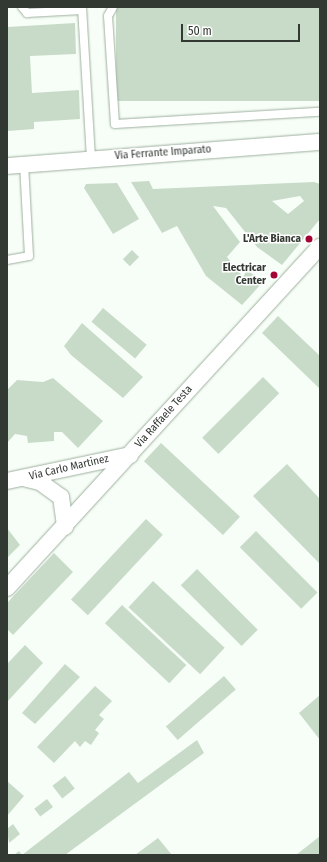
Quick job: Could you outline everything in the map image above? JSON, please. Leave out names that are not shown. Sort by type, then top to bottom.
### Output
[{"type":"street","name":"Via Ferrante Imparato","points":[[7,166],[92,157],[320,142]]},
{"type":"street","name":"Via Raffaele Testa","points":[[7,588],[65,527],[320,247]]},
{"type":"street","name":"Via Carlo Martinez","points":[[7,481],[130,455]]},
{"type":"street","points":[[24,478],[40,482],[61,497],[65,527]]},
{"type":"lane","points":[[22,7],[31,13],[82,8],[92,157]]},
{"type":"lane","points":[[116,7],[113,7],[108,16],[115,124],[320,112]]},
{"type":"lane","points":[[7,260],[29,256],[24,165]]},
{"type":"building","points":[[116,7],[320,7],[320,101],[116,101]]},
{"type":"building","points":[[75,23],[76,54],[30,56],[32,93],[79,90],[80,119],[34,122],[34,129],[8,131],[7,27]]},
{"type":"building","points":[[149,181],[153,189],[314,182],[320,184],[320,219],[282,265],[257,247],[226,208],[213,206],[240,242],[227,257],[243,277],[247,270],[263,282],[242,305],[206,276],[177,226],[162,233],[131,182]],"holes":[[[300,196],[304,201],[288,214],[272,201]]]},
{"type":"building","points":[[117,183],[139,219],[113,234],[84,188],[86,184]]},
{"type":"building","points":[[132,250],[139,257],[130,266],[123,259]]},
{"type":"building","points":[[103,308],[147,345],[135,358],[91,322]]},
{"type":"building","points":[[278,316],[320,356],[320,389],[262,333]]},
{"type":"building","points":[[82,323],[143,377],[123,398],[71,355],[64,346]]},
{"type":"building","points":[[263,377],[279,393],[218,454],[202,438]]},
{"type":"building","points":[[53,378],[103,421],[78,448],[62,432],[54,432],[54,441],[28,443],[27,436],[15,434],[7,443],[7,390],[17,380],[43,382]]},
{"type":"building","points":[[161,443],[240,517],[223,535],[144,461]]},
{"type":"building","points":[[287,464],[320,499],[320,564],[253,496]]},
{"type":"building","points":[[146,519],[163,535],[88,615],[71,599]]},
{"type":"building","points":[[7,528],[20,545],[7,558]]},
{"type":"building","points":[[256,531],[318,593],[301,609],[240,547]]},
{"type":"building","points":[[54,553],[73,572],[13,635],[7,629],[7,603]]},
{"type":"building","points":[[197,569],[258,630],[242,646],[181,585]]},
{"type":"building","points":[[153,581],[225,648],[200,674],[128,607]]},
{"type":"building","points":[[122,605],[186,665],[169,683],[105,623]]},
{"type":"building","points":[[25,645],[43,663],[7,702],[7,664]]},
{"type":"building","points":[[65,664],[80,677],[35,724],[22,713]]},
{"type":"building","points":[[224,676],[236,690],[178,740],[166,727]]},
{"type":"building","points":[[95,686],[112,701],[99,715],[104,719],[95,730],[99,733],[91,745],[85,741],[80,747],[75,741],[54,763],[37,747]]},
{"type":"building","points":[[320,695],[320,740],[299,713]]},
{"type":"building","points":[[197,740],[204,753],[65,855],[22,855],[129,772],[138,783]]},
{"type":"building","points":[[65,776],[75,789],[62,798],[52,786]]},
{"type":"building","points":[[7,781],[24,796],[7,816]]},
{"type":"building","points":[[47,799],[53,807],[40,817],[34,809]]},
{"type":"building","points":[[13,824],[20,834],[9,843],[7,829]]},
{"type":"building","points":[[320,836],[320,855],[296,855]]},
{"type":"building","points":[[158,838],[172,855],[135,855]]},
{"type":"building","points":[[19,851],[22,855],[14,855]]},
{"type":"place","name":"L'Arte Bianca","points":[[309,239]]},
{"type":"place","name":"Electricar Center","points":[[274,275]]}]
